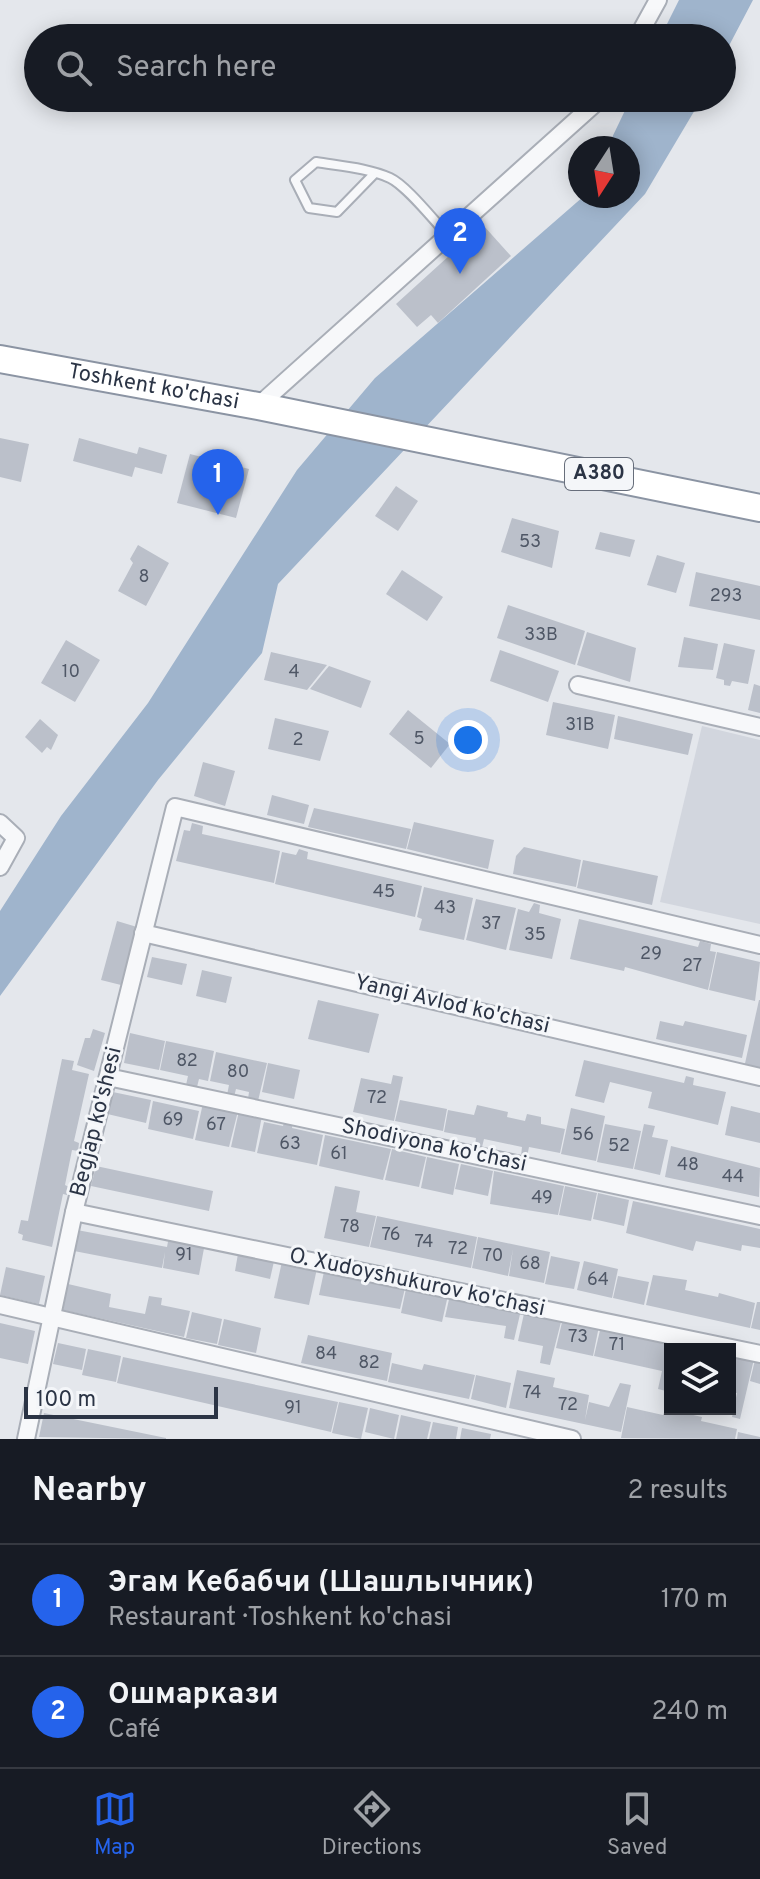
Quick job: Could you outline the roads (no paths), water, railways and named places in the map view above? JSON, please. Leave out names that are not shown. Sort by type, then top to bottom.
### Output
[{"type":"highway","name":"Toshkent ko'chasi","points":[[0,359],[438,441],[760,508]]},
{"type":"street","points":[[645,24],[658,0]]},
{"type":"street","points":[[258,406],[586,112]]},
{"type":"street","points":[[578,685],[760,727]]},
{"type":"street","name":"Begjap ko'shesi","points":[[26,1439],[74,1212],[175,807],[760,945]]},
{"type":"street","points":[[0,823],[16,838],[0,867]]},
{"type":"street","name":"Yangi Avlod ko'chasi","points":[[143,933],[760,1077]]},
{"type":"street","name":"Shodiyona ko'chasi","points":[[108,1077],[760,1216]]},
{"type":"street","name":"O. Xudoyshukurov ko'chasi","points":[[74,1212],[760,1354]]},
{"type":"street","points":[[0,1305],[572,1439]]},
{"type":"lane","points":[[374,174],[337,212],[309,208],[295,180],[316,162],[374,174],[393,179],[449,236]]},
{"type":"water","points":[[679,0],[753,0],[736,32],[736,24],[667,24]]},
{"type":"water","points":[[624,112],[694,112],[640,199],[640,136],[613,136]]},
{"type":"water","points":[[570,208],[632,208],[278,584],[262,653],[158,780],[0,996],[0,911],[61,816],[148,703],[297,470],[375,378]]},
{"type":"place","name":"Ошмаркази","points":[[460,274]]},
{"type":"place","name":"Эгам Кебабчи (Шашлычник)","points":[[218,515]]}]
